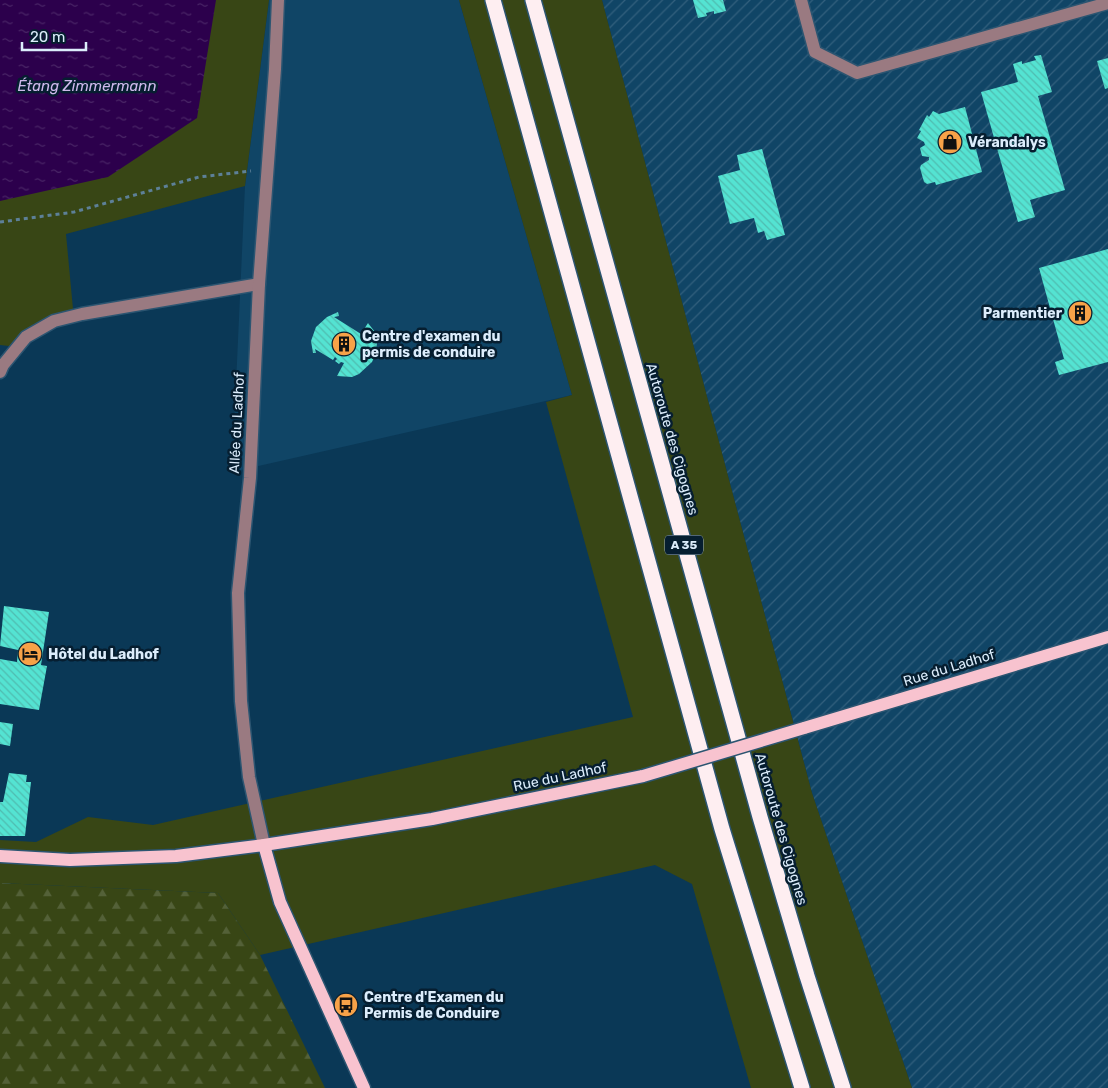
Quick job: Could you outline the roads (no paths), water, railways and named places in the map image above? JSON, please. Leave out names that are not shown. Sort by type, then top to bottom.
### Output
[{"type":"highway","name":"A 35","points":[[492,0],[722,829],[802,1088]]},
{"type":"highway","name":"Autoroute des Cigognes","points":[[533,0],[760,817],[807,976],[843,1088]]},
{"type":"main road","name":"Rue du Ladhof","points":[[0,856],[70,860],[176,856],[264,845],[432,819],[643,776],[1108,637]]},
{"type":"main road","points":[[264,845],[280,902],[364,1088]]},
{"type":"street","name":"Allée du Ladhof","points":[[264,845],[249,777],[241,701],[238,593],[250,478],[259,284],[278,0]]},
{"type":"street","points":[[801,0],[815,52],[857,73],[1108,3]]},
{"type":"street","points":[[0,372],[3,365],[26,337],[54,321],[82,314],[259,284]]},
{"type":"water","name":"Étang Zimmermann","points":[[0,0],[216,0],[197,118],[108,177],[0,201]]},
{"type":"place","name":"Vérandalys","points":[[950,142]]},
{"type":"place","name":"Parmentier","points":[[1080,313]]},
{"type":"place","name":"Centre d'examen du permis de conduire","points":[[344,344]]},
{"type":"place","name":"Hôtel du Ladhof","points":[[30,654]]},
{"type":"place","name":"Centre d'Examen du Permis de Conduire","points":[[346,1005]]}]
